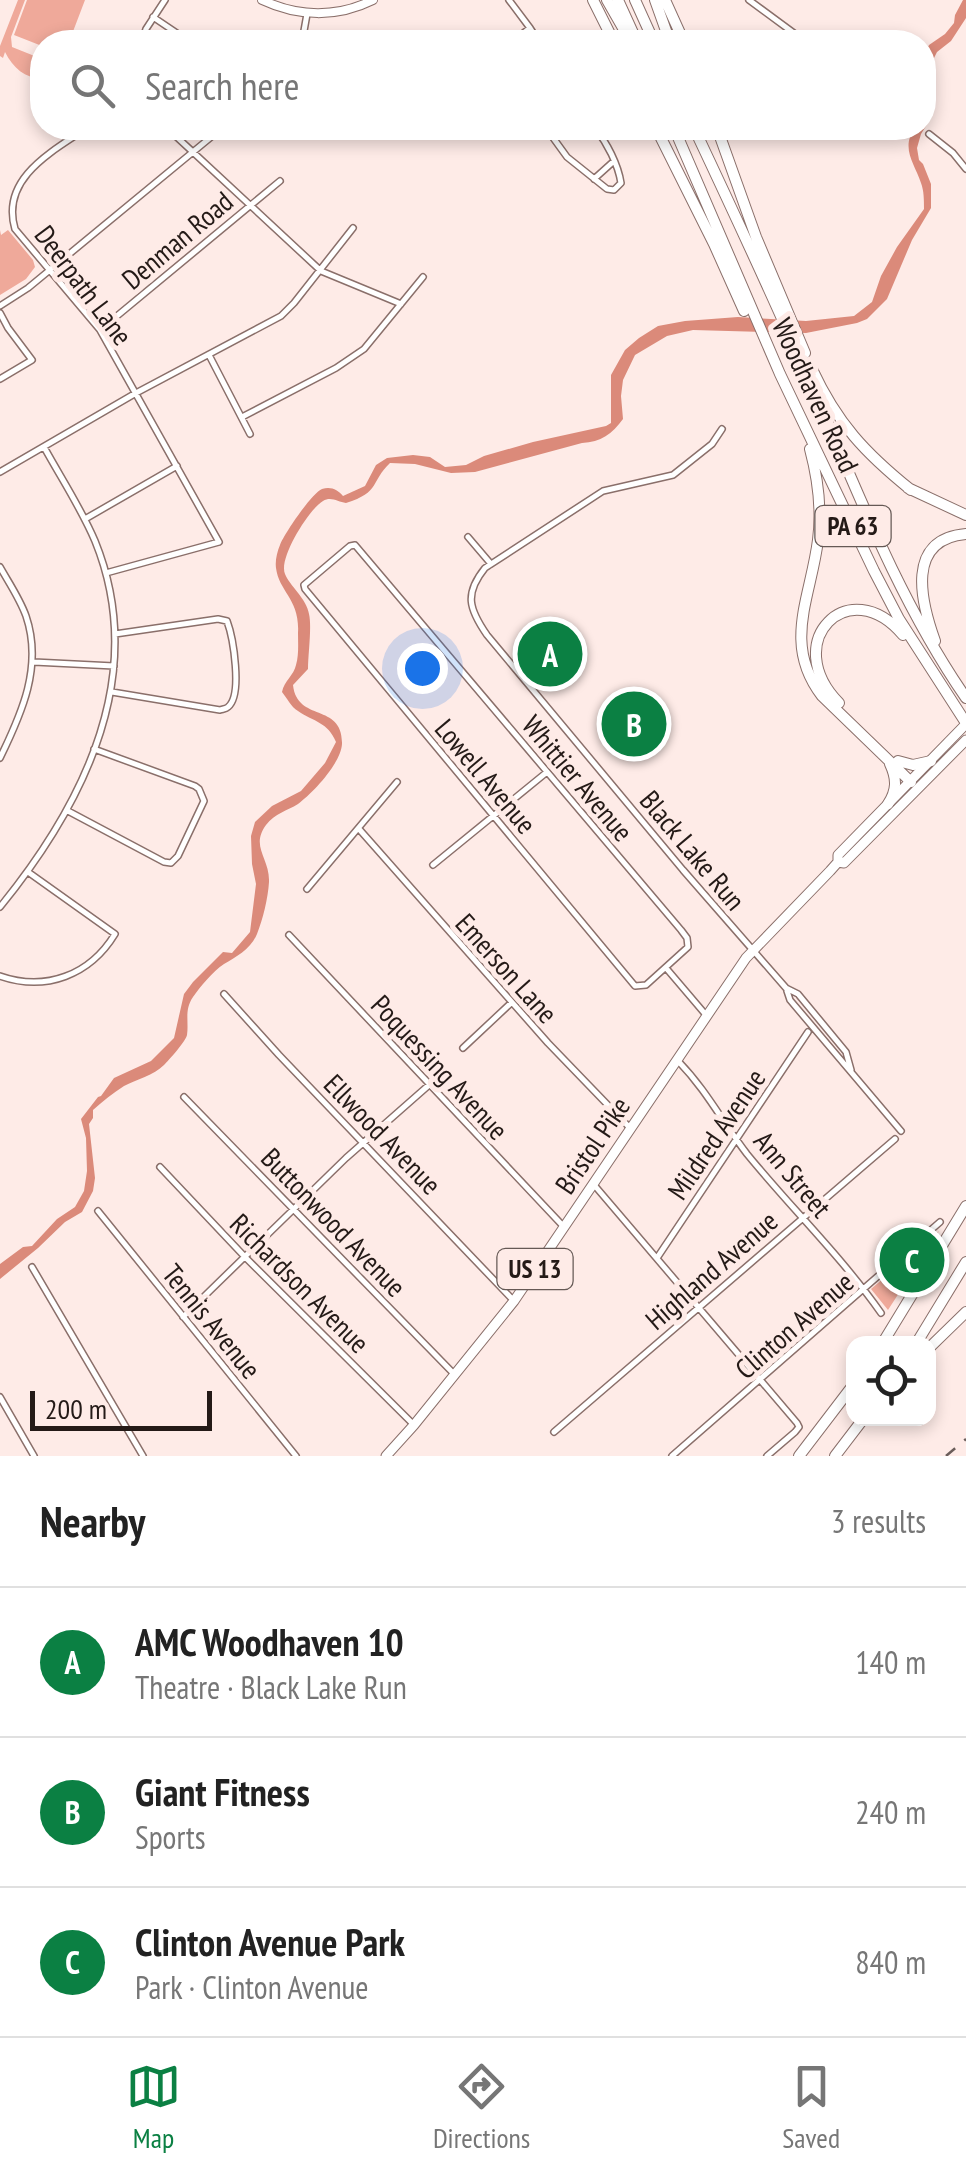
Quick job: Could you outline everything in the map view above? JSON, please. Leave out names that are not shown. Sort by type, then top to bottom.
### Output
[{"type":"highway","points":[[593,0],[608,30]]},
{"type":"highway","points":[[607,0],[626,30]]},
{"type":"highway","points":[[618,0],[629,30]]},
{"type":"highway","points":[[634,0],[648,30]]},
{"type":"highway","points":[[655,0],[666,30]]},
{"type":"highway","points":[[665,0],[679,30]]},
{"type":"highway","points":[[662,140],[750,315]]},
{"type":"highway","name":"Woodhaven Road","points":[[679,140],[759,335],[887,597],[964,725]]},
{"type":"highway","name":"Woodhaven Road","points":[[702,140],[784,315],[884,553],[920,624],[966,698]]},
{"type":"highway","points":[[720,140],[784,315]]},
{"type":"highway","points":[[792,334],[855,440],[912,490]]},
{"type":"highway","points":[[759,335],[801,430],[820,516]]},
{"type":"highway","points":[[802,363],[834,420],[881,472],[966,516]]},
{"type":"highway","points":[[780,374],[810,448],[817,479],[820,516],[801,622],[804,660],[822,696],[915,782]]},
{"type":"highway","points":[[946,667],[925,606],[922,575],[935,546],[966,534]]},
{"type":"highway","points":[[930,760],[918,765],[894,762],[827,690],[816,662],[817,640],[834,617],[866,610],[891,622],[934,674]]},
{"type":"highway","points":[[888,804],[896,786],[894,762]]},
{"type":"highway","points":[[887,1336],[966,1206]]},
{"type":"highway","points":[[921,1336],[966,1262]]},
{"type":"highway","points":[[936,1341],[966,1312]]},
{"type":"highway","points":[[799,1456],[846,1394]]},
{"type":"highway","points":[[835,1456],[858,1426]]},
{"type":"main road","name":"Bristol Pike","points":[[838,862],[848,859],[964,725]]},
{"type":"main road","name":"Bristol Pike","points":[[386,1456],[514,1301],[752,950],[888,804],[966,740]]},
{"type":"street","points":[[146,30],[165,0]]},
{"type":"street","points":[[262,0],[306,14],[344,11],[373,0]]},
{"type":"street","points":[[509,0],[530,28],[527,30]]},
{"type":"street","points":[[749,0],[790,30]]},
{"type":"street","points":[[304,30],[306,14]]},
{"type":"street","points":[[153,17],[172,30]]},
{"type":"street","name":"Deerpath Lane","points":[[71,140],[20,175],[8,196],[7,208],[15,228],[100,330],[219,542],[106,574]]},
{"type":"street","points":[[179,140],[320,271],[401,304]]},
{"type":"street","points":[[0,379],[32,360],[8,328],[0,309],[208,140]]},
{"type":"street","points":[[554,140],[594,179],[614,190],[621,184],[620,176],[602,140]]},
{"type":"street","points":[[936,140],[966,169]]},
{"type":"street","points":[[594,179],[614,161]]},
{"type":"street","name":"Denman Road","points":[[100,330],[280,181]]},
{"type":"street","points":[[0,472],[136,393],[282,316],[352,228]]},
{"type":"street","points":[[242,416],[351,359],[364,349],[423,277]]},
{"type":"street","points":[[210,355],[250,434]]},
{"type":"street","points":[[468,537],[491,564],[602,491],[673,475],[712,444],[722,429]]},
{"type":"street","points":[[0,907],[28,872],[67,810],[94,749],[112,692],[114,634],[106,574],[85,519],[44,447]]},
{"type":"street","points":[[85,519],[177,466]]},
{"type":"street","name":"Lowell Avenue","points":[[359,548],[355,544],[350,546],[304,585],[305,589],[638,987],[666,968]]},
{"type":"street","name":"Whittier Avenue","points":[[359,548],[682,930],[688,943],[685,952],[666,968]]},
{"type":"street","name":"Black Lake Run","points":[[491,564],[475,581],[471,594],[477,620],[901,1131]]},
{"type":"street","points":[[0,568],[27,620],[34,662],[15,728],[0,758]]},
{"type":"street","points":[[0,585],[8,581]]},
{"type":"street","points":[[112,692],[220,710],[233,702],[235,690],[235,660],[227,621],[114,634]]},
{"type":"street","points":[[34,662],[114,666]]},
{"type":"street","points":[[67,810],[171,863],[204,800],[195,786],[94,749]]},
{"type":"street","points":[[433,866],[547,772]]},
{"type":"street","points":[[307,889],[397,782]]},
{"type":"street","name":"Emerson Lane","points":[[359,829],[511,1002],[630,1128]]},
{"type":"street","points":[[0,976],[25,983],[67,977],[90,964],[115,934],[28,872]]},
{"type":"street","name":"Poquessing Avenue","points":[[288,934],[564,1227]]},
{"type":"street","points":[[666,968],[706,1015]]},
{"type":"street","name":"Ellwood Avenue","points":[[224,994],[514,1301]]},
{"type":"street","points":[[463,1048],[511,1002]]},
{"type":"street","name":"Mildred Avenue","points":[[656,1258],[808,1032]]},
{"type":"street","name":"Ann Street","points":[[676,1060],[704,1090],[737,1140],[881,1312]]},
{"type":"street","points":[[183,1317],[346,1158],[429,1085]]},
{"type":"street","name":"Buttonwood Avenue","points":[[184,1097],[455,1375]]},
{"type":"street","name":"Highland Avenue","points":[[554,1432],[895,1139]]},
{"type":"street","name":"Richardson Avenue","points":[[160,1167],[414,1426]]},
{"type":"street","points":[[592,1184],[798,1428],[767,1456]]},
{"type":"street","name":"Tennis Avenue","points":[[98,1211],[296,1456]]},
{"type":"street","name":"Clinton Avenue","points":[[672,1456],[940,1222]]},
{"type":"street","points":[[32,1267],[143,1456]]},
{"type":"street","points":[[0,1397],[34,1456]]},
{"type":"shaded area","points":[[18,0],[25,0],[11,37],[12,47],[30,54],[30,77],[5,52],[3,58],[0,56],[0,46]]},
{"type":"shaded area","points":[[27,0],[85,0],[74,30],[30,30],[30,41],[14,35]]},
{"type":"shaded area","points":[[966,0],[966,18],[951,41],[936,54],[936,40],[954,23]]},
{"type":"shaded area","points":[[919,140],[919,160],[931,184],[931,208],[912,240],[887,299],[867,319],[806,333],[693,330],[667,336],[635,355],[623,380],[623,419],[600,439],[475,472],[451,473],[415,464],[390,463],[365,495],[346,503],[332,499],[317,505],[296,534],[284,567],[308,608],[310,619],[308,669],[293,685],[302,704],[335,722],[340,731],[340,752],[311,793],[266,825],[260,846],[267,866],[268,895],[254,939],[193,997],[186,1038],[155,1072],[124,1086],[93,1110],[89,1124],[95,1178],[82,1212],[65,1222],[0,1279],[0,1264],[23,1247],[32,1246],[57,1219],[75,1207],[84,1191],[86,1138],[81,1119],[114,1078],[151,1061],[174,1038],[184,994],[223,952],[232,953],[250,932],[256,884],[251,836],[255,822],[272,806],[301,791],[325,763],[336,742],[325,726],[296,709],[282,692],[297,661],[298,621],[278,576],[276,559],[305,506],[322,489],[334,489],[343,496],[365,486],[376,465],[387,458],[413,455],[430,457],[445,467],[466,465],[533,442],[606,426],[611,423],[611,375],[625,350],[658,326],[738,317],[806,321],[854,316],[872,302],[897,247],[924,209],[922,186],[909,142]]},
{"type":"shaded area","points":[[0,230],[1,235],[8,230],[35,267],[26,279],[0,295]]},
{"type":"shaded area","points":[[939,1231],[888,1310],[871,1289]]},
{"type":"railway","points":[[946,1456],[966,1439]]},
{"type":"place","name":"AMC Woodhaven 10","points":[[550,654]]},
{"type":"place","name":"Giant Fitness","points":[[634,724]]},
{"type":"place","name":"Clinton Avenue Park","points":[[912,1260]]}]
